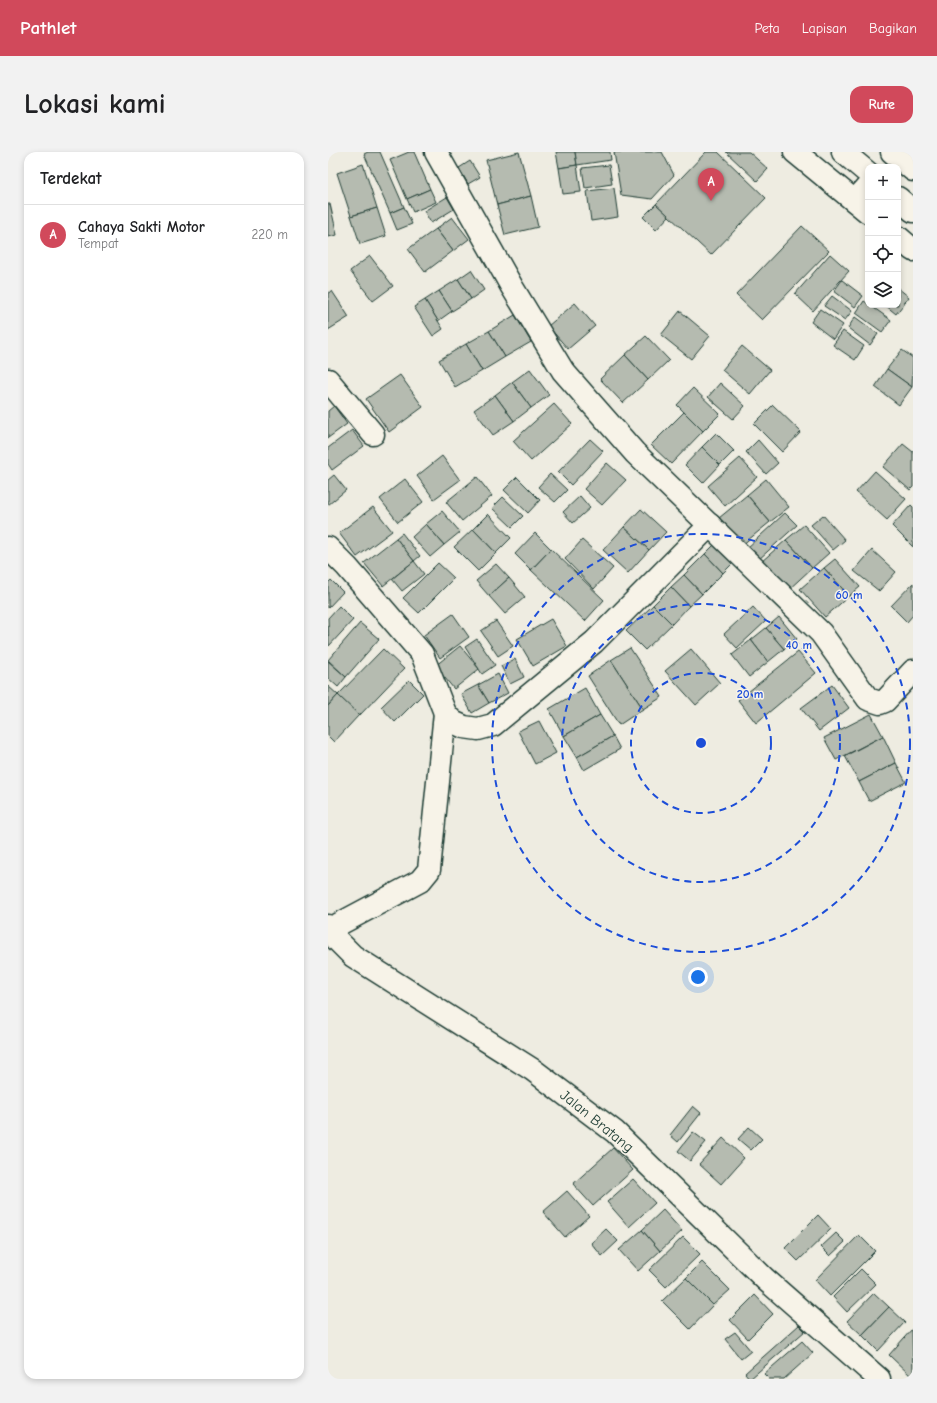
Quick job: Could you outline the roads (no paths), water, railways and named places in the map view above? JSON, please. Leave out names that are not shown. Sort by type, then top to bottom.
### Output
[{"type":"street","points":[[436,152],[512,287],[563,371],[636,453],[821,633],[868,700],[880,703],[885,701],[913,671]]},
{"type":"street","points":[[795,152],[864,200]]},
{"type":"street","points":[[843,152],[865,170]]},
{"type":"street","points":[[892,152],[913,170]]},
{"type":"street","points":[[900,200],[913,211]]},
{"type":"street","points":[[901,240],[913,250]]},
{"type":"street","points":[[328,380],[373,434]]},
{"type":"street","points":[[331,558],[422,654],[445,713],[453,722],[464,727],[478,729],[493,725],[594,642],[710,525]]},
{"type":"street","points":[[329,927],[420,881],[429,870],[445,713]]},
{"type":"street","name":"Jalan Bratang","points":[[329,927],[337,940],[353,956],[533,1070],[615,1132],[765,1279],[879,1379]]},
{"type":"place","name":"Cahaya Sakti Motor","points":[[711,201]]}]
